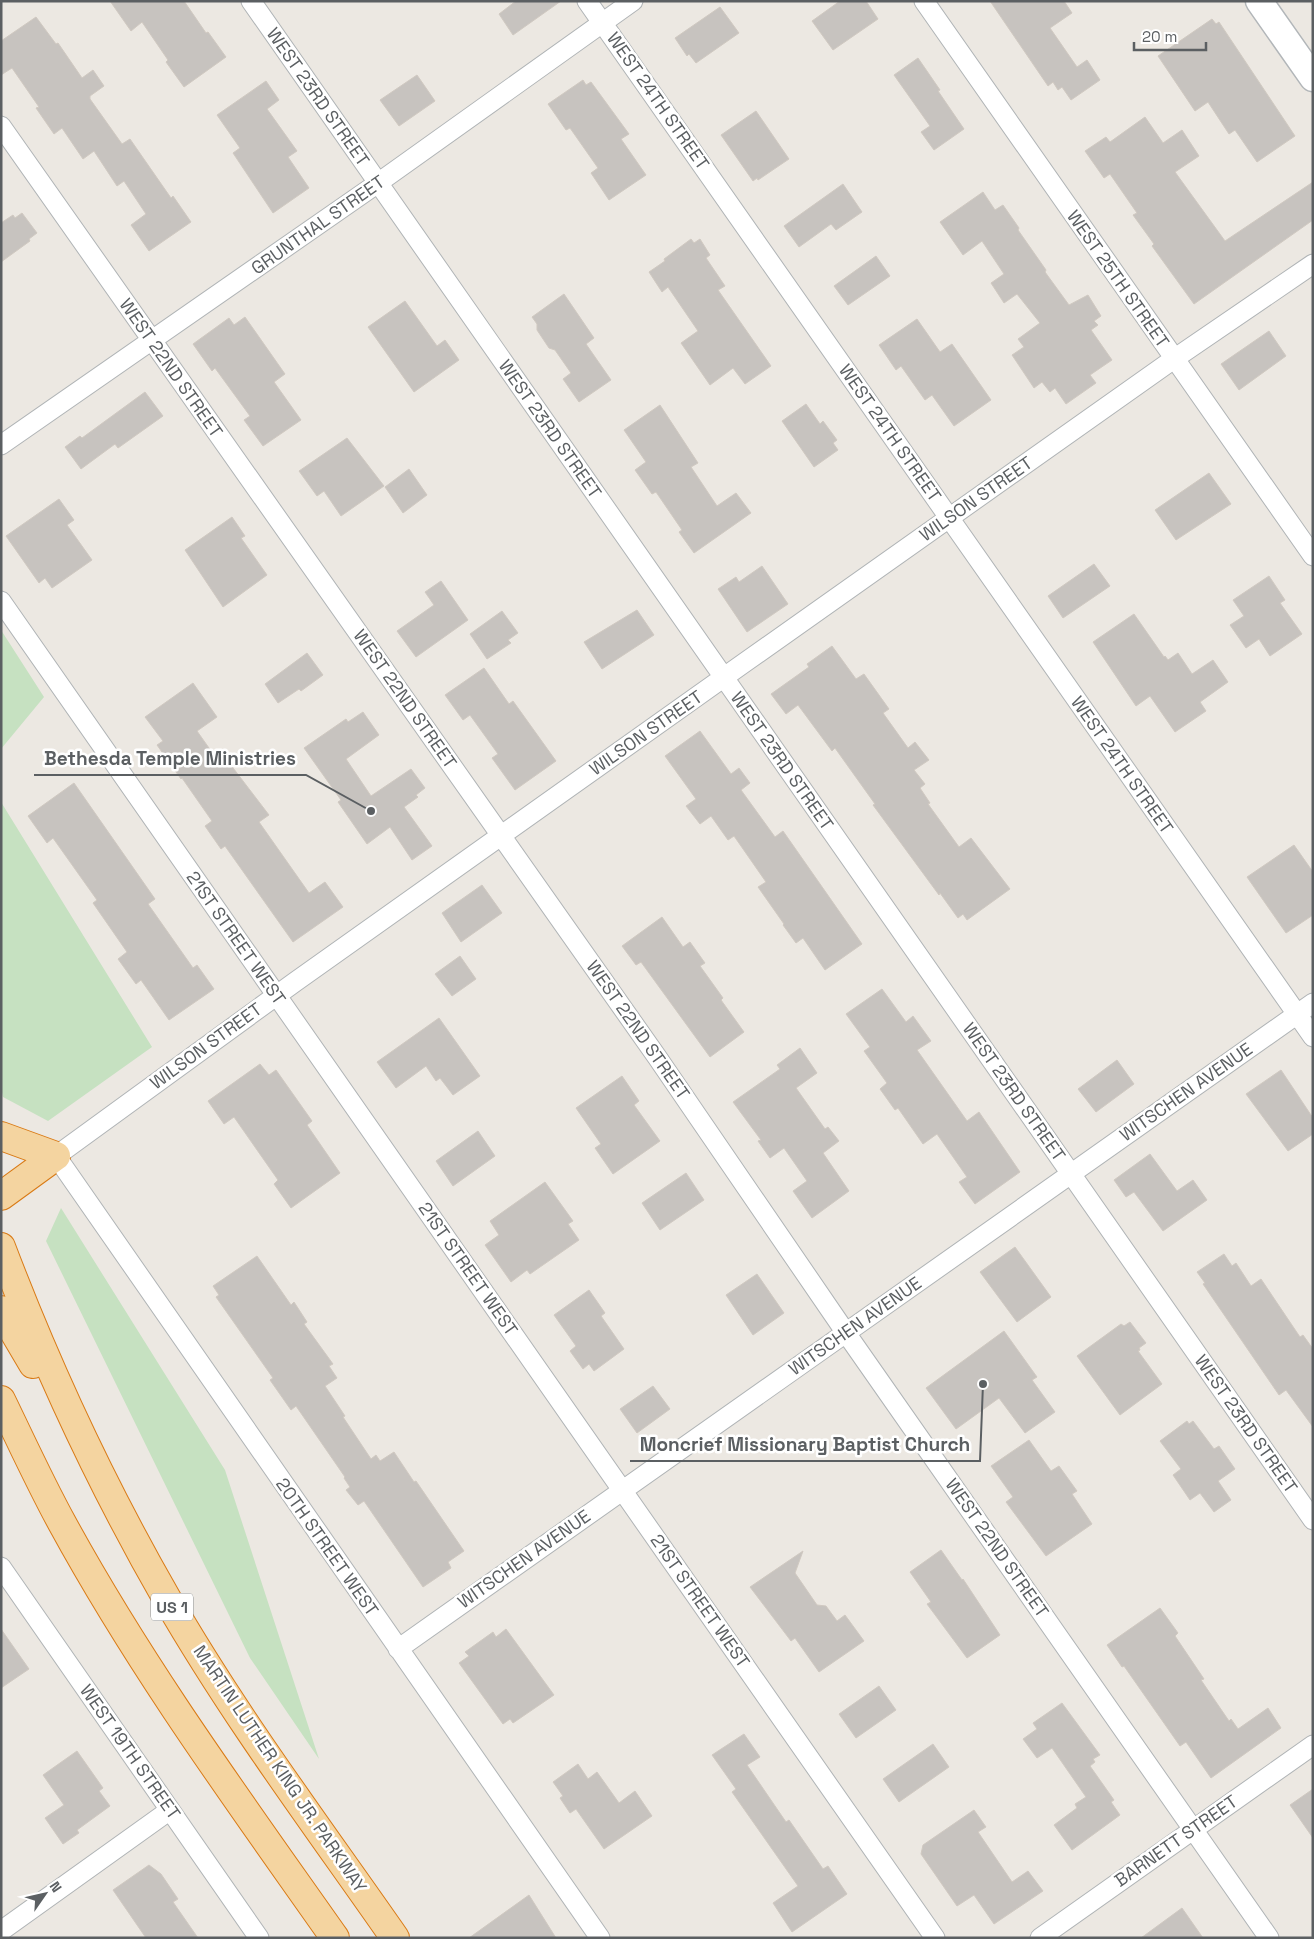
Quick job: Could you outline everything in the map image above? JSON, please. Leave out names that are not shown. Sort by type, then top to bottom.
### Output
[{"type":"highway","points":[[1,1136],[56,1156]]},
{"type":"highway","points":[[1,1196],[56,1156]]},
{"type":"highway","name":"MARTIN LUTHER KING JR. PARKWAY","points":[[1,1247],[23,1306],[62,1394],[117,1507],[167,1600],[245,1723],[395,1938]]},
{"type":"highway","points":[[1,1310],[117,1507]]},
{"type":"highway","points":[[1,1400],[62,1523],[156,1680],[335,1938]]},
{"type":"main road","points":[[1259,1],[1313,78]]},
{"type":"street","name":"WEST 23RD STREET","points":[[251,1],[1313,1520]]},
{"type":"street","name":"WEST 24TH STREET","points":[[587,1],[1313,1037]]},
{"type":"street","name":"GRUNTHAL STREET","points":[[1,445],[378,183],[632,1]]},
{"type":"street","name":"WEST 25TH STREET","points":[[924,1],[1313,556]]},
{"type":"street","name":"WEST 22ND STREET","points":[[1,126],[657,1057],[846,1333],[1269,1938]]},
{"type":"street","name":"WILSON STREET","points":[[56,1156],[276,996],[949,518],[1313,264]]},
{"type":"street","name":"21ST STREET WEST","points":[[1,601],[935,1938]]},
{"type":"street","name":"WITSCHEN AVENUE","points":[[398,1649],[1313,1003]]},
{"type":"street","name":"20TH STREET WEST","points":[[56,1156],[600,1938]]},
{"type":"street","name":"WEST 19TH STREET","points":[[1,1567],[260,1938]]},
{"type":"street","name":"BARNETT STREET","points":[[1040,1938],[1313,1745]]},
{"type":"street","points":[[1,1930],[170,1810]]},
{"type":"green space","points":[[1,630],[44,697],[1,749]]},
{"type":"green space","points":[[1,802],[152,1047],[48,1121],[3,1097],[1,1088]]},
{"type":"green space","points":[[61,1208],[225,1470],[319,1759],[250,1658],[46,1241]]},
{"type":"building","points":[[110,1],[184,1],[206,33],[208,32],[226,57],[184,87],[166,62],[168,60],[142,22],[131,31]]},
{"type":"building","points":[[516,1],[561,1],[513,35],[499,14]]},
{"type":"building","points":[[840,1],[866,1],[878,19],[833,50],[812,21]]},
{"type":"building","points":[[990,1],[1064,1],[1072,13],[1050,28],[1077,67],[1087,60],[1100,80],[1071,100],[1062,87],[1058,90],[1053,82],[1048,86]]},
{"type":"building","points":[[720,7],[739,33],[696,63],[689,54],[687,56],[675,38]]},
{"type":"building","points":[[36,17],[56,44],[58,43],[82,78],[93,70],[104,86],[90,96],[90,99],[122,144],[130,139],[171,198],[173,196],[191,222],[149,251],[131,225],[146,214],[124,181],[117,186],[94,151],[83,159],[62,128],[54,134],[36,108],[39,107],[12,68],[1,75],[1,41]]},
{"type":"building","points":[[1212,19],[1216,24],[1219,22],[1295,136],[1257,162],[1235,130],[1229,134],[1208,102],[1195,111],[1158,56]]},
{"type":"building","points":[[918,58],[964,129],[934,150],[921,132],[930,126],[894,75]]},
{"type":"building","points":[[417,75],[435,101],[399,126],[380,100]]},
{"type":"building","points":[[583,80],[586,85],[591,82],[629,134],[621,139],[646,175],[609,200],[591,173],[598,168],[570,128],[566,130],[548,104]]},
{"type":"building","points":[[266,81],[279,100],[267,109],[297,151],[288,157],[309,188],[273,213],[233,153],[240,148],[217,115]]},
{"type":"building","points":[[756,111],[789,159],[758,180],[757,178],[753,181],[721,135]]},
{"type":"building","points":[[1145,117],[1163,143],[1182,130],[1199,156],[1175,172],[1225,241],[1313,182],[1313,220],[1194,304],[1152,246],[1154,244],[1133,215],[1137,213],[1110,174],[1104,178],[1085,151],[1106,137],[1110,142]]},
{"type":"building","points":[[843,184],[862,212],[836,230],[831,224],[799,247],[784,226]]},
{"type":"building","points":[[983,192],[995,210],[1003,205],[1046,270],[1045,272],[1069,305],[1088,295],[1101,316],[1094,321],[1098,325],[1091,330],[1112,360],[1090,375],[1096,383],[1066,404],[1055,388],[1050,392],[1042,382],[1034,388],[1012,355],[1024,347],[1018,339],[1040,323],[1017,294],[1004,303],[991,283],[1004,274],[982,241],[963,255],[940,222]]},
{"type":"building","points":[[22,213],[37,233],[29,239],[30,241],[1,262],[1,223],[13,215],[15,218]]},
{"type":"building","points":[[691,239],[694,243],[700,239],[710,255],[706,258],[725,286],[718,290],[771,366],[745,384],[733,368],[710,385],[681,343],[698,331],[668,287],[662,292],[649,272]]},
{"type":"building","points":[[876,256],[890,276],[848,305],[834,286]]},
{"type":"building","points":[[564,294],[594,338],[586,344],[611,380],[579,402],[563,379],[571,373],[555,350],[549,348],[537,330],[537,324],[532,317]]},
{"type":"building","points":[[405,301],[437,346],[445,340],[459,360],[414,392],[368,327]]},
{"type":"building","points":[[245,317],[285,374],[274,382],[301,420],[263,446],[244,420],[250,416],[215,368],[212,371],[193,344],[229,318],[234,325]]},
{"type":"building","points":[[917,319],[940,352],[952,344],[991,400],[954,426],[932,395],[925,400],[901,366],[896,370],[879,345]]},
{"type":"building","points":[[1269,331],[1286,356],[1239,390],[1221,364]]},
{"type":"building","points":[[145,392],[163,416],[118,448],[115,444],[81,469],[65,447],[80,436],[82,438]]},
{"type":"building","points":[[806,404],[820,424],[823,421],[837,440],[833,443],[838,450],[814,467],[782,421]]},
{"type":"building","points":[[660,405],[698,463],[691,467],[717,506],[736,493],[751,513],[694,553],[679,532],[682,530],[656,492],[652,494],[635,470],[646,462],[624,430]]},
{"type":"building","points":[[347,438],[384,486],[341,516],[324,491],[317,496],[299,471]]},
{"type":"building","points":[[409,469],[427,495],[403,513],[385,487]]},
{"type":"building","points":[[1209,473],[1231,504],[1176,540],[1155,510]]},
{"type":"building","points":[[59,499],[74,520],[67,525],[92,560],[52,588],[45,578],[39,583],[6,536]]},
{"type":"building","points":[[232,517],[245,536],[241,538],[267,575],[223,607],[185,550]]},
{"type":"building","points":[[1094,564],[1110,586],[1063,618],[1048,596]]},
{"type":"building","points":[[762,566],[788,604],[747,632],[718,589],[736,577],[739,582]]},
{"type":"building","points":[[1269,576],[1285,600],[1280,603],[1302,634],[1270,656],[1259,639],[1246,648],[1230,625],[1244,616],[1233,600]]},
{"type":"building","points":[[441,581],[468,620],[416,657],[397,631],[434,605],[425,592]]},
{"type":"building","points":[[637,610],[654,635],[602,669],[584,642]]},
{"type":"building","points":[[502,611],[518,633],[508,640],[511,643],[487,659],[470,634]]},
{"type":"building","points":[[1134,614],[1168,660],[1178,653],[1192,674],[1213,660],[1228,682],[1200,702],[1206,711],[1175,732],[1150,696],[1136,706],[1093,642]]},
{"type":"building","points":[[832,646],[856,679],[864,674],[889,709],[883,713],[908,748],[915,742],[929,760],[914,770],[925,784],[920,788],[930,803],[928,804],[959,847],[971,838],[1010,889],[967,920],[963,914],[958,918],[940,893],[939,895],[873,805],[875,804],[835,748],[832,751],[798,705],[786,714],[771,694],[809,667],[807,664]]},
{"type":"building","points":[[307,653],[323,675],[301,691],[299,689],[278,703],[265,684]]},
{"type":"building","points":[[484,668],[509,704],[513,701],[556,761],[515,790],[492,758],[498,754],[470,715],[463,720],[445,695]]},
{"type":"building","points":[[193,683],[217,717],[197,731],[221,765],[227,760],[269,815],[259,822],[309,893],[325,882],[343,907],[293,942],[225,846],[221,849],[205,826],[212,821],[157,745],[163,741],[145,717]]},
{"type":"building","points":[[363,712],[379,735],[346,759],[371,796],[411,769],[425,788],[416,795],[418,797],[404,807],[432,846],[412,860],[390,827],[367,844],[338,802],[341,800],[304,748],[346,719],[348,722]]},
{"type":"building","points":[[700,731],[731,774],[739,768],[750,783],[741,790],[775,837],[783,831],[862,944],[825,970],[803,938],[796,943],[783,925],[758,887],[766,882],[734,836],[728,840],[711,816],[700,824],[686,806],[696,799],[665,756]]},
{"type":"building","points":[[74,783],[155,899],[148,904],[193,968],[197,965],[214,989],[169,1020],[141,980],[136,984],[118,959],[127,952],[93,903],[97,900],[53,838],[47,843],[28,816]]},
{"type":"building","points":[[1294,845],[1313,872],[1313,915],[1286,933],[1247,877]]},
{"type":"building","points":[[482,885],[502,913],[461,942],[442,913]]},
{"type":"building","points":[[662,917],[683,947],[690,942],[705,963],[700,966],[744,1032],[710,1057],[641,962],[636,965],[622,946]]},
{"type":"building","points":[[460,956],[476,979],[452,996],[435,974]]},
{"type":"building","points":[[882,989],[906,1022],[913,1016],[931,1041],[917,1050],[967,1121],[979,1112],[1020,1172],[975,1204],[959,1182],[967,1177],[937,1134],[923,1144],[898,1108],[895,1110],[880,1089],[887,1083],[864,1051],[870,1047],[846,1014]]},
{"type":"building","points":[[439,1018],[480,1076],[453,1095],[440,1078],[436,1081],[426,1066],[396,1088],[377,1062]]},
{"type":"building","points":[[800,1048],[817,1073],[796,1088],[825,1129],[828,1127],[839,1141],[823,1153],[849,1191],[812,1218],[793,1191],[807,1181],[784,1148],[770,1158],[758,1141],[761,1140],[733,1102],[780,1069],[777,1065]]},
{"type":"building","points":[[1117,1060],[1134,1084],[1096,1112],[1078,1089]]},
{"type":"building","points":[[260,1064],[269,1075],[276,1070],[312,1121],[307,1125],[340,1173],[291,1208],[274,1184],[278,1180],[234,1117],[224,1124],[208,1101]]},
{"type":"building","points":[[1281,1070],[1313,1118],[1313,1134],[1288,1151],[1246,1094]]},
{"type":"building","points":[[622,1076],[639,1101],[634,1105],[660,1141],[613,1174],[595,1148],[601,1144],[576,1108]]},
{"type":"building","points":[[478,1131],[495,1156],[453,1186],[436,1161]]},
{"type":"building","points":[[1150,1154],[1177,1191],[1193,1180],[1207,1200],[1163,1231],[1134,1192],[1126,1197],[1114,1180]]},
{"type":"building","points":[[686,1173],[704,1200],[660,1230],[642,1203]]},
{"type":"building","points":[[545,1182],[573,1221],[568,1224],[579,1240],[530,1274],[527,1270],[511,1282],[485,1245],[499,1235],[490,1221]]},
{"type":"building","points":[[1015,1247],[1051,1297],[1017,1322],[980,1272]]},
{"type":"building","points":[[1224,1254],[1232,1266],[1236,1263],[1251,1286],[1261,1279],[1300,1337],[1303,1335],[1313,1349],[1313,1427],[1286,1390],[1279,1395],[1203,1284],[1205,1283],[1197,1272]]},
{"type":"building","points":[[257,1256],[291,1305],[294,1302],[307,1322],[304,1324],[333,1364],[329,1366],[337,1378],[325,1386],[371,1459],[376,1455],[380,1461],[394,1452],[464,1551],[448,1562],[451,1568],[423,1587],[364,1501],[358,1505],[346,1490],[350,1487],[345,1477],[296,1406],[291,1410],[270,1380],[273,1378],[216,1297],[219,1295],[213,1286]]},
{"type":"building","points":[[757,1274],[784,1313],[753,1335],[726,1295]]},
{"type":"building","points":[[589,1290],[605,1313],[601,1316],[624,1349],[594,1371],[589,1364],[583,1369],[570,1351],[576,1346],[554,1315]]},
{"type":"building","points":[[1130,1322],[1146,1343],[1138,1351],[1162,1384],[1120,1415],[1077,1356],[1121,1324],[1124,1326]]},
{"type":"building","points":[[1004,1331],[1037,1377],[1032,1380],[1055,1412],[1025,1433],[999,1398],[956,1429],[926,1388]]},
{"type":"building","points":[[653,1386],[670,1409],[637,1433],[620,1409]]},
{"type":"building","points":[[1187,1421],[1189,1424],[1193,1421],[1214,1449],[1219,1446],[1235,1469],[1218,1481],[1231,1500],[1214,1512],[1200,1493],[1190,1500],[1173,1475],[1181,1469],[1160,1441]]},
{"type":"building","points":[[1029,1440],[1051,1471],[1059,1466],[1077,1491],[1072,1494],[1092,1524],[1046,1556],[1006,1502],[1013,1497],[991,1466]]},
{"type":"building","points":[[941,1550],[963,1579],[1000,1635],[967,1658],[927,1604],[931,1602],[910,1572]]},
{"type":"building","points":[[803,1551],[795,1573],[817,1605],[826,1606],[837,1621],[845,1615],[864,1641],[819,1672],[795,1638],[791,1641],[750,1587]]},
{"type":"building","points":[[1160,1608],[1178,1633],[1175,1636],[1204,1679],[1201,1680],[1229,1721],[1231,1719],[1238,1729],[1268,1708],[1281,1728],[1211,1778],[1186,1742],[1180,1746],[1107,1645]]},
{"type":"building","points":[[1,1629],[29,1669],[1,1688]]},
{"type":"building","points":[[506,1629],[554,1695],[513,1723],[510,1719],[503,1724],[459,1663],[469,1656],[465,1652],[493,1632],[496,1637]]},
{"type":"building","points":[[879,1686],[896,1710],[856,1738],[839,1714]]},
{"type":"building","points":[[1062,1703],[1100,1755],[1093,1759],[1095,1762],[1090,1766],[1114,1800],[1111,1802],[1120,1815],[1072,1850],[1054,1825],[1077,1808],[1075,1804],[1086,1797],[1052,1748],[1037,1758],[1023,1739],[1037,1729],[1033,1723]]},
{"type":"building","points":[[744,1734],[760,1757],[747,1765],[786,1822],[789,1820],[823,1869],[828,1866],[847,1894],[792,1932],[773,1903],[798,1886],[732,1792],[736,1789],[712,1755]]},
{"type":"building","points":[[933,1744],[949,1767],[899,1802],[883,1779]]},
{"type":"building","points":[[77,1751],[103,1788],[99,1791],[110,1806],[77,1830],[79,1833],[63,1844],[45,1818],[64,1805],[43,1775]]},
{"type":"building","points":[[578,1764],[588,1779],[597,1772],[619,1803],[635,1791],[652,1816],[604,1849],[576,1809],[570,1813],[560,1798],[563,1796],[553,1782]]},
{"type":"building","points":[[1313,1789],[1313,1838],[1290,1805]]},
{"type":"building","points":[[974,1810],[986,1827],[978,1832],[1012,1882],[1028,1871],[1043,1891],[994,1924],[974,1895],[957,1906],[921,1854],[923,1845]]},
{"type":"building","points":[[149,1865],[161,1874],[178,1899],[173,1902],[198,1938],[146,1938],[113,1890]]},
{"type":"building","points":[[529,1895],[556,1938],[469,1938]]},
{"type":"building","points":[[1182,1908],[1203,1938],[1141,1938]]},
{"type":"place","name":"Bethesda Temple Ministries","points":[[371,811]]},
{"type":"place","name":"Moncrief Missionary Baptist Church","points":[[983,1384]]}]
